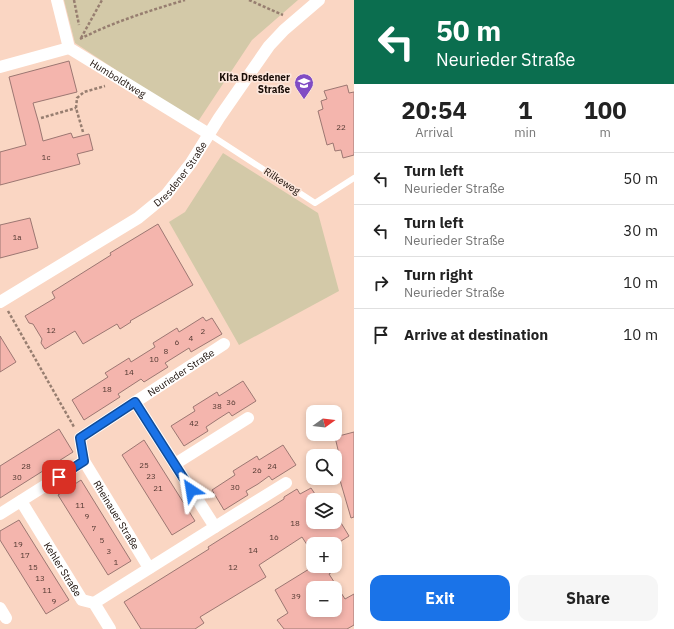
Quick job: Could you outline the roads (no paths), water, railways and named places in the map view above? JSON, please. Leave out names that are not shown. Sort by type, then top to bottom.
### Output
[{"type":"street","points":[[0,67],[69,48],[57,0]]},
{"type":"street","name":"Dresdener Straße","points":[[1,301],[138,218],[166,195],[191,163],[219,118],[258,61],[277,38],[319,0]]},
{"type":"street","name":"Humboldtweg","points":[[69,48],[209,134]]},
{"type":"street","name":"Neurieder Straße","points":[[84,461],[80,438],[224,344]]},
{"type":"street","points":[[135,402],[215,527]]},
{"type":"street","points":[[175,464],[248,418]]},
{"type":"street","points":[[0,514],[84,461]]},
{"type":"street","name":"Rheinauer Straße","points":[[84,461],[149,568]]},
{"type":"street","points":[[94,603],[286,483]]},
{"type":"street","name":"Kehler Straße","points":[[21,501],[82,600],[94,603],[110,629]]},
{"type":"lane","name":"Rilkeweg","points":[[209,134],[315,203],[354,178]]},
{"type":"place","name":"Kita Dresdener Straße","points":[[304,100]]}]
